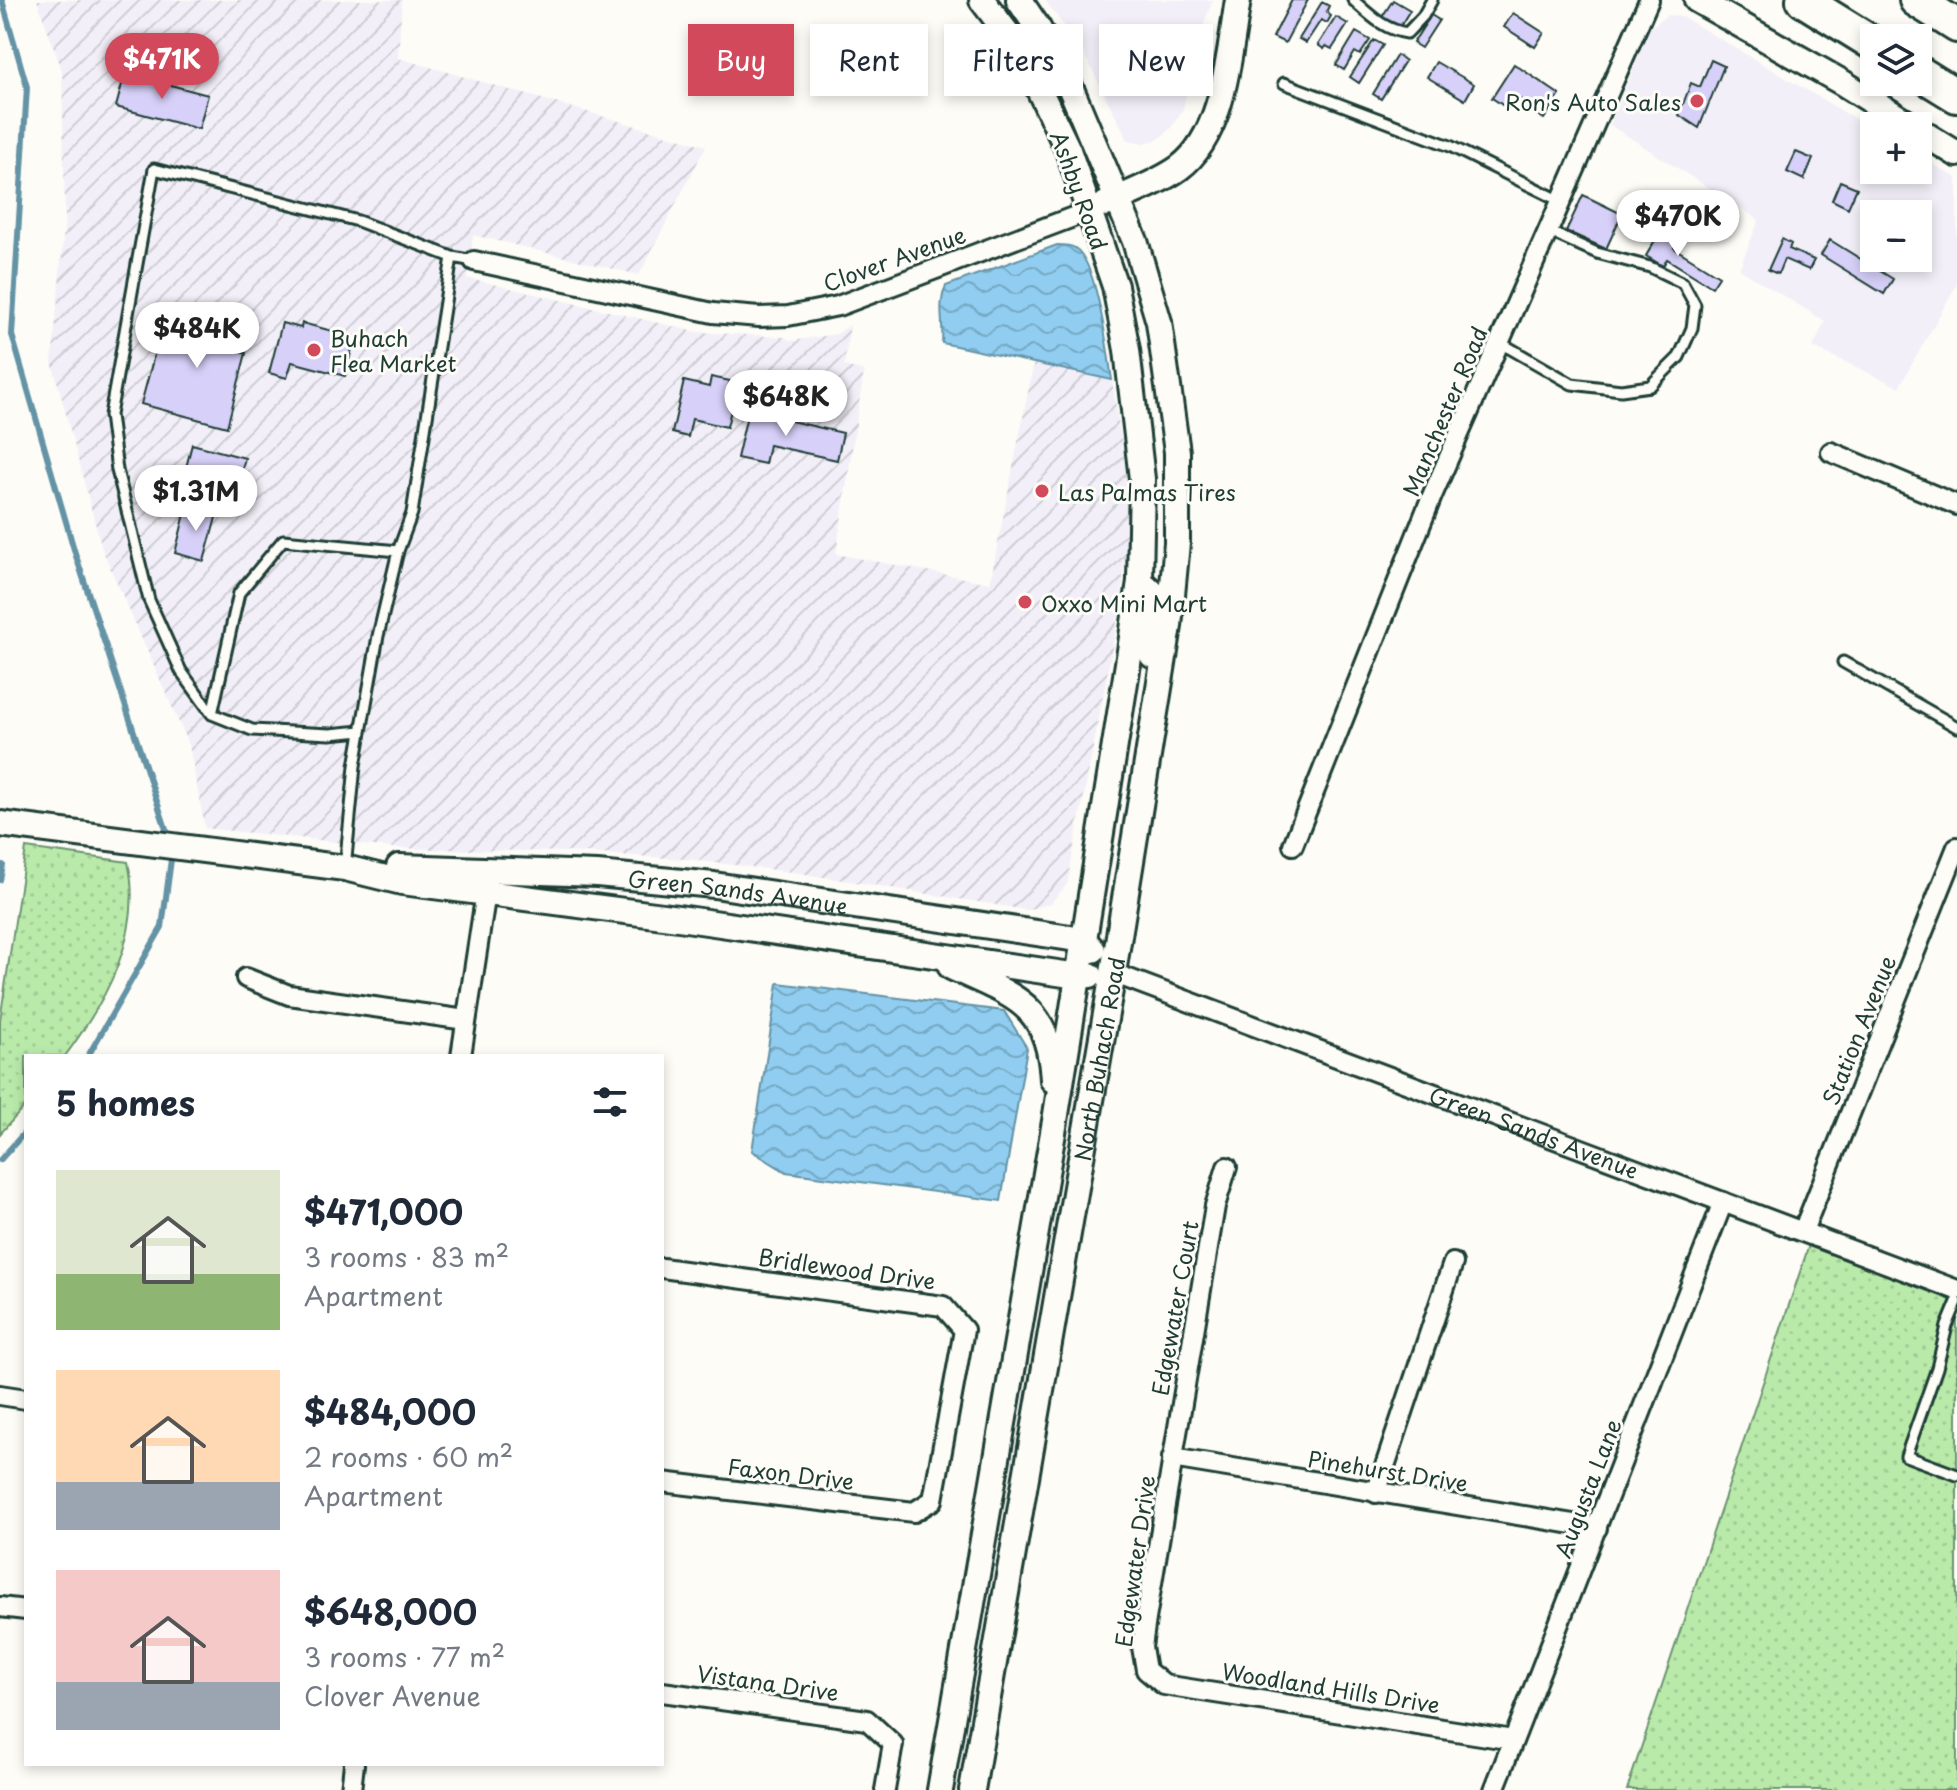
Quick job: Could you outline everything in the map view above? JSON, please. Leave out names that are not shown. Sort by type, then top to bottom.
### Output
[{"type":"highway","points":[[1803,0],[1860,35]]},
{"type":"highway","points":[[1916,0],[1957,26]]},
{"type":"highway","points":[[1932,81],[1957,96]]},
{"type":"main road","name":"Ashby Road","points":[[1019,0],[1069,84],[1119,198],[1159,322]]},
{"type":"main road","points":[[1089,211],[1177,169],[1196,152],[1219,104],[1238,0]]},
{"type":"main road","points":[[1697,0],[1890,112]]},
{"type":"main road","name":"Ashby Road","points":[[992,3],[1020,50],[1068,150],[1115,286],[1127,350]]},
{"type":"main road","points":[[1932,139],[1957,154]]},
{"type":"main road","name":"North Buhach Road","points":[[972,1790],[1161,676],[1177,543],[1177,452],[1159,322]]},
{"type":"main road","name":"North Buhach Road","points":[[940,1790],[1055,1121],[1140,581],[1142,479],[1127,350]]},
{"type":"main road","points":[[1140,581],[1152,592],[1150,649],[1161,676]]},
{"type":"main road","name":"Green Sands Avenue","points":[[0,824],[345,868],[402,882],[701,921],[927,956],[1078,976],[1113,973]]},
{"type":"main road","name":"Green Sands Avenue","points":[[345,868],[388,866],[597,874],[714,885],[1084,940],[1113,973]]},
{"type":"main road","points":[[927,956],[1011,995],[1032,1010],[1049,1043],[1055,1121]]},
{"type":"street","name":"Manchester Road","points":[[1293,845],[1432,496],[1649,0]]},
{"type":"street","name":"Clover Avenue","points":[[474,261],[713,313],[788,316],[838,306],[1089,211]]},
{"type":"street","points":[[1831,452],[1957,505]]},
{"type":"street","name":"Station Avenue","points":[[1803,1231],[1957,847]]},
{"type":"street","points":[[461,1054],[486,892]]},
{"type":"street","name":"Green Sands Avenue","points":[[1113,973],[1957,1290]]},
{"type":"street","points":[[246,978],[289,995],[466,1020]]},
{"type":"street","name":"Edgewater Court","points":[[1172,1458],[1215,1206],[1227,1167]]},
{"type":"street","name":"Augusta Lane","points":[[1494,1790],[1723,1202]]},
{"type":"street","points":[[1376,1493],[1453,1263]]},
{"type":"street","name":"Bridlewood Drive","points":[[664,1268],[943,1306],[964,1330],[933,1500],[914,1512]]},
{"type":"street","points":[[0,1395],[24,1399]]},
{"type":"street","name":"Pinehurst Drive","points":[[1172,1458],[1597,1528]]},
{"type":"street","name":"Edgewater Drive","points":[[1146,1670],[1142,1647],[1172,1458]]},
{"type":"street","name":"Faxon Drive","points":[[664,1482],[914,1512]]},
{"type":"street","points":[[0,1607],[24,1610]]},
{"type":"street","name":"Woodland Hills Drive","points":[[1146,1670],[1164,1685],[1513,1740]]},
{"type":"street","name":"Vistana Drive","points":[[664,1692],[867,1720],[893,1744],[885,1790]]},
{"type":"street","points":[[351,1790],[354,1766]]},
{"type":"lane","points":[[1353,0],[1393,31],[1407,33],[1423,16],[1432,0]]},
{"type":"lane","points":[[1284,83],[1450,146],[1561,201]]},
{"type":"lane","points":[[361,731],[330,734],[252,730],[212,714],[181,671],[149,600],[117,470],[110,415],[154,169],[358,221],[452,257],[474,261]]},
{"type":"lane","points":[[1499,342],[1572,384],[1621,390],[1650,386],[1679,357],[1692,328],[1695,305],[1683,283],[1650,267],[1597,253],[1548,231]]},
{"type":"lane","points":[[345,868],[361,731],[378,636],[398,551],[412,513],[452,257]]},
{"type":"lane","points":[[212,714],[239,593],[283,540],[398,551]]},
{"type":"lane","points":[[1843,662],[1957,727]]},
{"type":"lane","points":[[1957,1302],[1906,1456],[1957,1475]]},
{"type":"shaded area","points":[[37,0],[402,0],[398,58],[706,146],[639,275],[473,235],[467,278],[697,332],[784,337],[792,341],[837,334],[850,325],[844,366],[864,371],[836,554],[990,583],[1034,362],[1112,380],[1126,471],[1127,529],[1121,602],[1067,884],[1051,903],[1027,910],[799,873],[685,859],[567,852],[393,848],[205,828],[189,745],[102,549],[52,362],[65,218],[62,71]]},
{"type":"shaded area","points":[[1045,0],[1213,0],[1204,24],[1099,24],[1099,83],[1083,53],[1083,24],[1062,24]]},
{"type":"shaded area","points":[[1667,15],[1683,17],[1860,122],[1860,184],[1932,184],[1932,164],[1957,178],[1957,284],[1899,387],[1813,347],[1825,321],[1739,269],[1759,220],[1610,125],[1650,28]]},
{"type":"shaded area","points":[[1105,96],[1186,96],[1183,109],[1171,128],[1159,139],[1144,143],[1128,140]]},
{"type":"green space","points":[[26,848],[128,862],[132,888],[131,915],[118,965],[107,989],[66,1054],[24,1054],[24,1107],[0,1134],[0,1020]]},
{"type":"green space","points":[[1809,1245],[1957,1302],[1957,1790],[1627,1790]]},
{"type":"water","points":[[1057,245],[1075,248],[1090,270],[1112,380],[942,343],[941,307],[946,286]]},
{"type":"water","points":[[778,983],[1004,1011],[1027,1048],[1001,1201],[786,1172],[752,1151]]},
{"type":"building","points":[[1292,0],[1308,0],[1285,43],[1273,37]]},
{"type":"building","points":[[1393,0],[1410,10],[1399,28],[1382,17]]},
{"type":"building","points":[[1322,2],[1329,6],[1326,12],[1331,16],[1327,23],[1321,20],[1306,43],[1299,39]]},
{"type":"building","points":[[1513,13],[1544,33],[1535,47],[1504,27]]},
{"type":"building","points":[[1431,15],[1439,20],[1421,48],[1413,43]]},
{"type":"building","points":[[1336,17],[1348,24],[1332,49],[1326,46],[1324,49],[1318,45]]},
{"type":"building","points":[[1356,32],[1370,40],[1360,55],[1355,52],[1344,70],[1336,65]]},
{"type":"building","points":[[1374,40],[1383,45],[1359,83],[1350,77]]},
{"type":"building","points":[[1397,55],[1405,61],[1381,99],[1373,94]]},
{"type":"building","name":"Ron's Auto Sales","points":[[1711,60],[1724,66],[1699,128],[1679,115],[1691,83],[1700,87]]},
{"type":"building","points":[[1436,62],[1474,84],[1465,100],[1427,77]]},
{"type":"building","points":[[1514,64],[1560,95],[1544,119],[1515,96],[1507,108],[1492,98]]},
{"type":"building","points":[[125,73],[208,95],[199,129],[116,107]]},
{"type":"building","points":[[1796,152],[1813,159],[1804,180],[1787,172]]},
{"type":"building","points":[[1840,181],[1857,188],[1848,208],[1832,200]]},
{"type":"building","points":[[1583,195],[1622,214],[1606,249],[1566,231]]},
{"type":"building","points":[[1662,228],[1680,239],[1674,248],[1719,276],[1712,287],[1667,259],[1663,266],[1646,256]]},
{"type":"building","points":[[1782,239],[1791,244],[1789,249],[1814,260],[1809,270],[1784,259],[1778,274],[1768,270]]},
{"type":"building","points":[[1830,240],[1860,259],[1860,272],[1882,272],[1893,279],[1884,294],[1821,255]]},
{"type":"building","points":[[189,310],[240,324],[233,349],[246,353],[227,427],[141,404],[161,330],[182,336]]},
{"type":"building","name":"Buhach Flea Market","points":[[282,323],[301,328],[302,323],[355,337],[345,376],[292,362],[287,378],[269,373]]},
{"type":"building","points":[[711,377],[730,381],[728,391],[735,393],[727,427],[692,419],[688,437],[672,433],[684,381],[709,387]]},
{"type":"building","points":[[748,411],[843,433],[837,460],[769,445],[765,464],[737,458]]},
{"type":"building","points":[[192,444],[245,458],[231,509],[179,495]]},
{"type":"building","points":[[187,506],[217,514],[204,561],[175,553]]},
{"type":"waterway","points":[[2,0],[27,87],[12,335],[75,553],[170,841]]},
{"type":"waterway","points":[[89,1054],[162,927],[172,852]]},
{"type":"waterway","points":[[0,880],[3,865]]},
{"type":"waterway","points":[[0,1160],[24,1133]]},
{"type":"place","name":"Ron's Auto Sales","points":[[1697,101]]},
{"type":"place","name":"Buhach Flea Market","points":[[314,350]]},
{"type":"place","name":"Las Palmas Tires","points":[[1042,491]]},
{"type":"place","name":"Oxxo Mini Mart","points":[[1025,602]]}]
